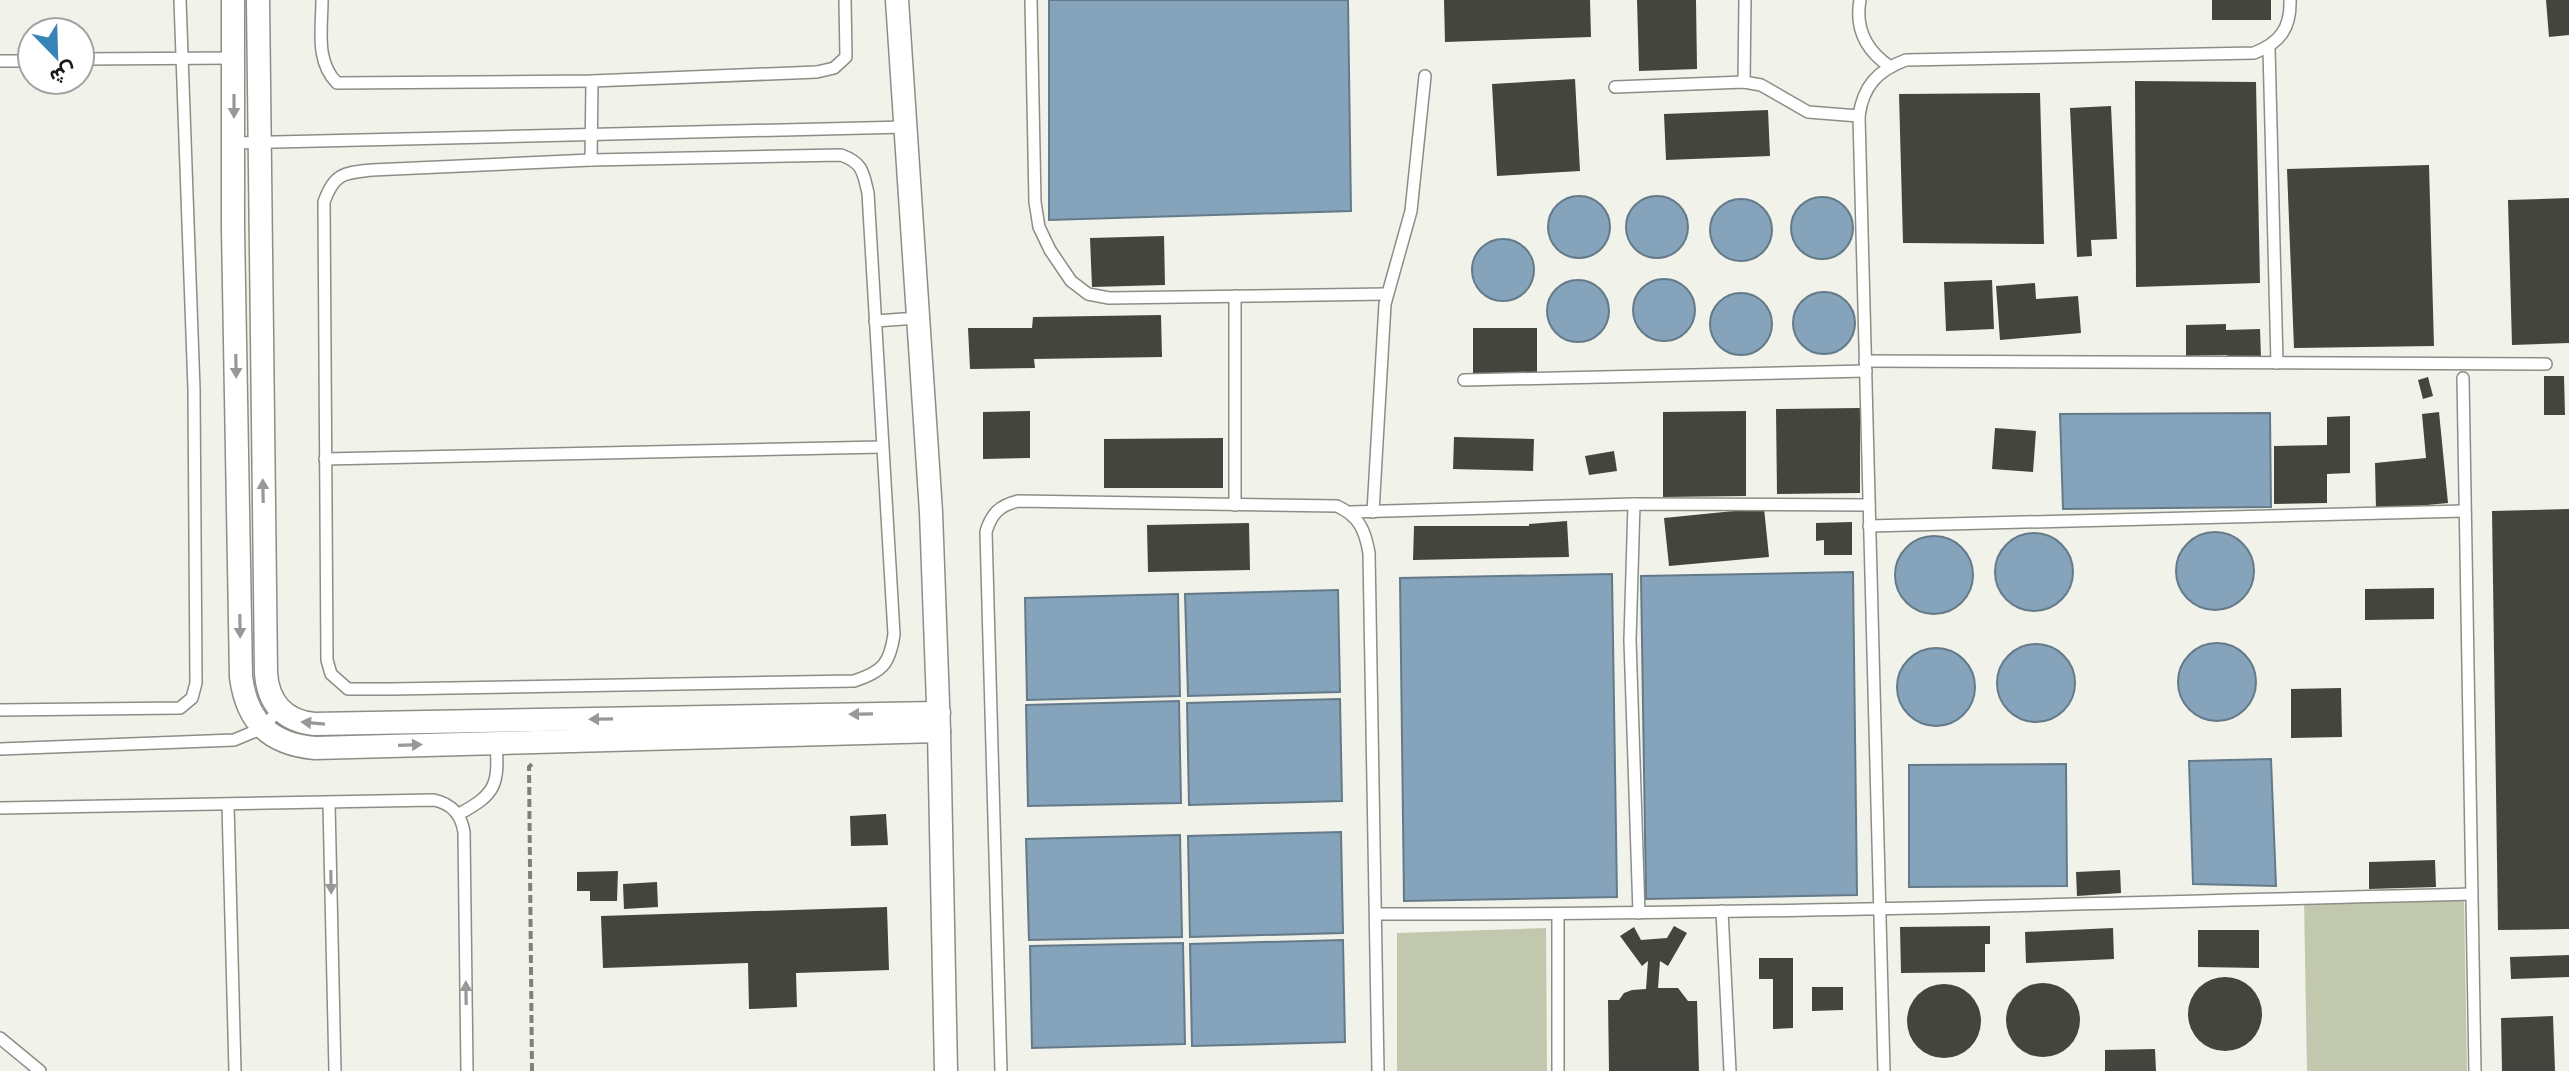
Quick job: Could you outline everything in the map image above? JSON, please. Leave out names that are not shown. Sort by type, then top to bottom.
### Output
[{"type":"street","points":[[233,0],[241,677],[251,713],[263,728],[278,739],[296,746],[315,748],[496,743],[939,722]]},
{"type":"street","points":[[258,0],[266,673],[271,699],[279,709],[301,723],[314,724],[939,722]]},
{"type":"street","points":[[897,0],[931,512],[946,1071]]},
{"type":"lane","points":[[0,710],[180,708],[192,698],[196,683],[194,389],[180,0]]},
{"type":"lane","points":[[322,0],[322,57],[328,74],[337,83],[592,81],[808,73],[834,68],[846,57],[845,0]]},
{"type":"lane","points":[[1031,0],[1035,202],[1039,227],[1050,250],[1079,288],[1099,297],[1386,294]]},
{"type":"lane","points":[[1744,82],[1745,0]]},
{"type":"lane","points":[[1860,0],[1858,16],[1864,39],[1879,59],[1889,66]]},
{"type":"lane","points":[[1884,1071],[1859,116],[1866,88],[1889,66],[1923,58],[2239,55],[2269,48],[2286,29],[2290,0]]},
{"type":"lane","points":[[2269,48],[2277,363]]},
{"type":"lane","points":[[96,59],[234,58]]},
{"type":"lane","points":[[1373,512],[1386,294],[1411,211],[1425,76]]},
{"type":"lane","points":[[591,160],[592,81]]},
{"type":"lane","points":[[1615,87],[1744,82],[1761,85],[1808,112],[1859,116]]},
{"type":"lane","points":[[234,143],[905,127]]},
{"type":"lane","points":[[841,155],[855,160],[863,172],[868,193],[875,321],[894,634],[891,654],[877,674],[854,681],[348,689],[331,674],[327,660],[324,202],[331,184],[347,172],[591,160],[841,155]]},
{"type":"lane","points":[[1235,296],[1235,505]]},
{"type":"lane","points":[[875,321],[918,318]]},
{"type":"lane","points":[[1464,380],[1865,366],[2546,364]]},
{"type":"lane","points":[[2463,378],[2475,1071]]},
{"type":"lane","points":[[325,459],[882,447]]},
{"type":"lane","points":[[1001,1071],[986,532],[996,510],[1018,501],[1337,506],[1351,512],[1634,504],[1869,505]]},
{"type":"lane","points":[[1634,504],[1630,640],[1639,913]]},
{"type":"lane","points":[[1869,526],[2464,511]]},
{"type":"lane","points":[[1351,512],[1361,524],[1369,553],[1378,1071]]},
{"type":"lane","points":[[0,749],[220,741],[247,736],[263,728],[279,709]]},
{"type":"lane","points":[[459,814],[493,789],[498,769],[496,743]]},
{"type":"lane","points":[[0,808],[434,800],[452,807],[459,814],[464,832],[467,1071]]},
{"type":"lane","points":[[329,804],[335,1071]]},
{"type":"lane","points":[[228,805],[235,1071]]},
{"type":"lane","points":[[1376,914],[1558,915],[2471,894]]},
{"type":"lane","points":[[1722,911],[1730,1071]]},
{"type":"lane","points":[[1558,915],[1558,1071]]},
{"type":"lane","points":[[0,1038],[40,1071]]},
{"type":"path","points":[[532,1071],[529,767],[536,759]]},
{"type":"green space","points":[[2464,897],[2467,1071],[2307,1071],[2304,900]]},
{"type":"green space","points":[[1546,928],[1547,1071],[1397,1071],[1397,933]]},
{"type":"water","points":[[1049,0],[1348,0],[1351,211],[1049,220]]},
{"type":"water","points":[[1579,196],[1591,198],[1601,205],[1608,215],[1608,239],[1601,249],[1591,256],[1579,258],[1567,256],[1557,249],[1550,239],[1548,227],[1550,215],[1557,205],[1567,198]]},
{"type":"water","points":[[1657,196],[1669,198],[1679,205],[1686,215],[1686,239],[1679,249],[1669,256],[1657,258],[1645,256],[1635,249],[1628,239],[1626,227],[1628,215],[1635,205],[1645,198]]},
{"type":"water","points":[[1822,197],[1834,199],[1844,206],[1851,216],[1851,240],[1844,250],[1834,257],[1822,259],[1810,257],[1800,250],[1793,240],[1791,228],[1793,216],[1800,206],[1810,199]]},
{"type":"water","points":[[1741,199],[1753,201],[1763,208],[1770,218],[1770,242],[1763,252],[1753,259],[1741,261],[1729,259],[1719,252],[1712,242],[1710,230],[1712,218],[1719,208],[1729,201]]},
{"type":"water","points":[[1503,239],[1515,241],[1525,248],[1532,258],[1532,282],[1525,292],[1515,299],[1503,301],[1491,299],[1481,292],[1474,282],[1472,270],[1474,258],[1481,248],[1491,241]]},
{"type":"water","points":[[1664,279],[1676,281],[1686,288],[1693,298],[1693,322],[1686,332],[1676,339],[1664,341],[1652,339],[1642,332],[1635,322],[1633,310],[1635,298],[1642,288],[1652,281]]},
{"type":"water","points":[[1578,280],[1590,282],[1600,289],[1607,299],[1607,323],[1600,333],[1590,340],[1578,342],[1566,340],[1556,333],[1549,323],[1547,311],[1549,299],[1556,289],[1566,282]]},
{"type":"water","points":[[1824,292],[1836,294],[1846,301],[1853,311],[1853,335],[1846,345],[1836,352],[1824,354],[1812,352],[1802,345],[1795,335],[1793,323],[1795,311],[1802,301],[1812,294]]},
{"type":"water","points":[[1741,293],[1753,295],[1763,302],[1770,312],[1770,336],[1763,346],[1753,353],[1741,355],[1729,353],[1719,346],[1712,336],[1710,324],[1712,312],[1719,302],[1729,295]]},
{"type":"water","points":[[2270,413],[2271,507],[2063,509],[2060,414]]},
{"type":"water","points":[[2207,532],[2223,532],[2237,538],[2248,549],[2254,571],[2248,593],[2237,604],[2223,610],[2207,610],[2193,604],[2182,593],[2176,579],[2176,563],[2182,549],[2193,538]]},
{"type":"water","points":[[2026,533],[2042,533],[2056,539],[2067,550],[2073,572],[2067,594],[2056,605],[2042,611],[2026,611],[2012,605],[2001,594],[1995,580],[1995,564],[2001,550],[2012,539]]},
{"type":"water","points":[[1926,536],[1942,536],[1956,542],[1967,553],[1973,575],[1967,597],[1956,608],[1942,614],[1926,614],[1912,608],[1901,597],[1895,583],[1895,567],[1901,553],[1912,542]]},
{"type":"water","points":[[1853,572],[1857,895],[1646,899],[1641,576]]},
{"type":"water","points":[[1612,574],[1617,897],[1404,901],[1400,578]]},
{"type":"water","points":[[1338,590],[1340,692],[1188,696],[1185,594]]},
{"type":"water","points":[[1178,594],[1180,696],[1027,700],[1025,598]]},
{"type":"water","points":[[2217,643],[2232,646],[2245,654],[2253,667],[2256,682],[2253,697],[2245,710],[2232,718],[2217,721],[2202,718],[2189,710],[2181,697],[2178,682],[2181,667],[2189,654],[2202,646]]},
{"type":"water","points":[[2036,644],[2051,647],[2064,655],[2072,668],[2075,683],[2072,698],[2064,711],[2051,719],[2036,722],[2021,719],[2008,711],[2000,698],[1997,683],[2000,668],[2008,655],[2021,647]]},
{"type":"water","points":[[1936,648],[1951,651],[1964,659],[1972,672],[1975,687],[1972,702],[1964,715],[1951,723],[1936,726],[1921,723],[1908,715],[1900,702],[1897,687],[1900,672],[1908,659],[1921,651]]},
{"type":"water","points":[[1340,699],[1342,801],[1189,805],[1187,703]]},
{"type":"water","points":[[1179,701],[1181,803],[1028,806],[1026,705]]},
{"type":"water","points":[[2271,759],[2276,886],[2193,884],[2189,761]]},
{"type":"water","points":[[2066,764],[2067,886],[1909,887],[1909,765]]},
{"type":"water","points":[[1341,832],[1343,933],[1190,937],[1188,836]]},
{"type":"water","points":[[1180,835],[1182,937],[1029,940],[1026,839]]},
{"type":"water","points":[[1343,940],[1345,1042],[1192,1046],[1190,944]]},
{"type":"water","points":[[1183,943],[1185,1044],[1032,1048],[1030,946]]},
{"type":"building","points":[[1444,0],[1590,0],[1591,37],[1445,42]]},
{"type":"building","points":[[1637,0],[1696,0],[1697,69],[1639,71]]},
{"type":"building","points":[[2212,0],[2271,0],[2271,20],[2212,20]]},
{"type":"building","points":[[2546,0],[2569,0],[2569,35],[2549,37]]},
{"type":"building","points":[[1575,79],[1580,171],[1497,176],[1492,84]]},
{"type":"building","points":[[2135,81],[2256,82],[2260,283],[2136,287]]},
{"type":"building","points":[[2040,93],[2044,244],[1903,243],[1899,94]]},
{"type":"building","points":[[2111,106],[2117,239],[2091,240],[2092,256],[2077,257],[2070,108]]},
{"type":"building","points":[[1768,110],[1770,156],[1666,160],[1664,114]]},
{"type":"building","points":[[2429,165],[2434,346],[2294,348],[2287,169]]},
{"type":"building","points":[[2569,198],[2569,343],[2512,345],[2508,200]]},
{"type":"building","points":[[1164,236],[1165,285],[1092,287],[1090,238]]},
{"type":"building","points":[[1992,280],[1994,329],[1946,331],[1944,282]]},
{"type":"building","points":[[2035,283],[2036,299],[2078,296],[2081,333],[2000,340],[1996,286]]},
{"type":"building","points":[[1161,315],[1162,357],[1034,359],[1035,368],[970,369],[968,328],[1032,328],[1033,317]]},
{"type":"building","points":[[2226,324],[2226,330],[2260,329],[2261,358],[2186,356],[2186,325]]},
{"type":"building","points":[[1473,328],[1537,328],[1537,376],[1473,377]]},
{"type":"building","points":[[2544,376],[2564,376],[2565,415],[2544,415]]},
{"type":"building","points":[[2428,377],[2433,396],[2423,399],[2418,380]]},
{"type":"building","points":[[1860,408],[1860,493],[1777,494],[1776,409]]},
{"type":"building","points":[[1030,411],[1030,458],[983,459],[983,412]]},
{"type":"building","points":[[1746,411],[1746,496],[1663,497],[1663,412]]},
{"type":"building","points":[[2439,412],[2448,503],[2376,510],[2375,463],[2426,458],[2422,414]]},
{"type":"building","points":[[2350,416],[2350,473],[2327,474],[2327,503],[2274,504],[2274,446],[2327,445],[2327,417]]},
{"type":"building","points":[[1995,428],[2036,431],[2033,472],[1992,469]]},
{"type":"building","points":[[1454,437],[1534,439],[1533,471],[1453,469]]},
{"type":"building","points":[[1223,438],[1223,488],[1104,488],[1104,439]]},
{"type":"building","points":[[1614,451],[1617,471],[1589,475],[1585,456]]},
{"type":"building","points":[[1764,508],[1769,557],[1669,566],[1664,518]]},
{"type":"building","points":[[2569,509],[2569,929],[2498,930],[2492,511]]},
{"type":"building","points":[[1567,521],[1569,557],[1413,560],[1414,526],[1529,526]]},
{"type":"building","points":[[1852,522],[1852,555],[1824,555],[1824,540],[1816,541],[1816,523]]},
{"type":"building","points":[[1249,523],[1250,570],[1148,572],[1147,525]]},
{"type":"building","points":[[2434,588],[2434,619],[2365,620],[2365,589]]},
{"type":"building","points":[[2341,688],[2342,737],[2291,738],[2291,689]]},
{"type":"building","points":[[886,814],[888,845],[851,846],[850,816]]},
{"type":"building","points":[[2435,860],[2436,887],[2369,889],[2369,862]]},
{"type":"building","points":[[2120,870],[2121,893],[2077,896],[2076,872]]},
{"type":"building","points":[[618,871],[617,901],[590,901],[590,891],[577,891],[577,872]]},
{"type":"building","points":[[657,882],[658,907],[624,909],[623,884]]},
{"type":"building","points":[[887,907],[889,970],[796,973],[797,1007],[749,1009],[748,963],[603,968],[601,916]]},
{"type":"building","points":[[1674,926],[1687,933],[1668,966],[1660,961],[1658,988],[1678,988],[1688,1001],[1697,1001],[1699,1071],[1609,1071],[1608,1000],[1619,1000],[1624,993],[1646,989],[1648,961],[1642,966],[1620,936],[1634,927],[1641,940],[1667,938]]},
{"type":"building","points":[[1990,926],[1990,944],[1985,944],[1985,972],[1901,973],[1900,927]]},
{"type":"building","points":[[2113,928],[2114,959],[2026,963],[2025,932]]},
{"type":"building","points":[[2198,930],[2259,930],[2259,968],[2198,967]]},
{"type":"building","points":[[2569,955],[2569,977],[2511,979],[2510,957]]},
{"type":"building","points":[[1759,958],[1793,958],[1793,1028],[1773,1029],[1773,979],[1759,979]]},
{"type":"building","points":[[2218,977],[2232,977],[2246,983],[2256,993],[2262,1014],[2256,1035],[2246,1045],[2232,1051],[2218,1051],[2204,1045],[2194,1035],[2188,1021],[2188,1007],[2194,993],[2204,983]]},
{"type":"building","points":[[2036,983],[2050,983],[2064,989],[2074,999],[2080,1020],[2074,1041],[2064,1051],[2050,1057],[2036,1057],[2022,1051],[2012,1041],[2006,1027],[2006,1013],[2012,999],[2022,989]]},
{"type":"building","points":[[1937,984],[1951,984],[1965,990],[1975,1000],[1981,1021],[1975,1042],[1965,1052],[1951,1058],[1937,1058],[1923,1052],[1913,1042],[1907,1028],[1907,1014],[1913,1000],[1923,990]]},
{"type":"building","points":[[1812,987],[1843,987],[1843,1010],[1812,1011]]},
{"type":"building","points":[[2553,1016],[2555,1071],[2502,1071],[2501,1018]]},
{"type":"building","points":[[2155,1049],[2156,1071],[2105,1071],[2105,1050]]}]
